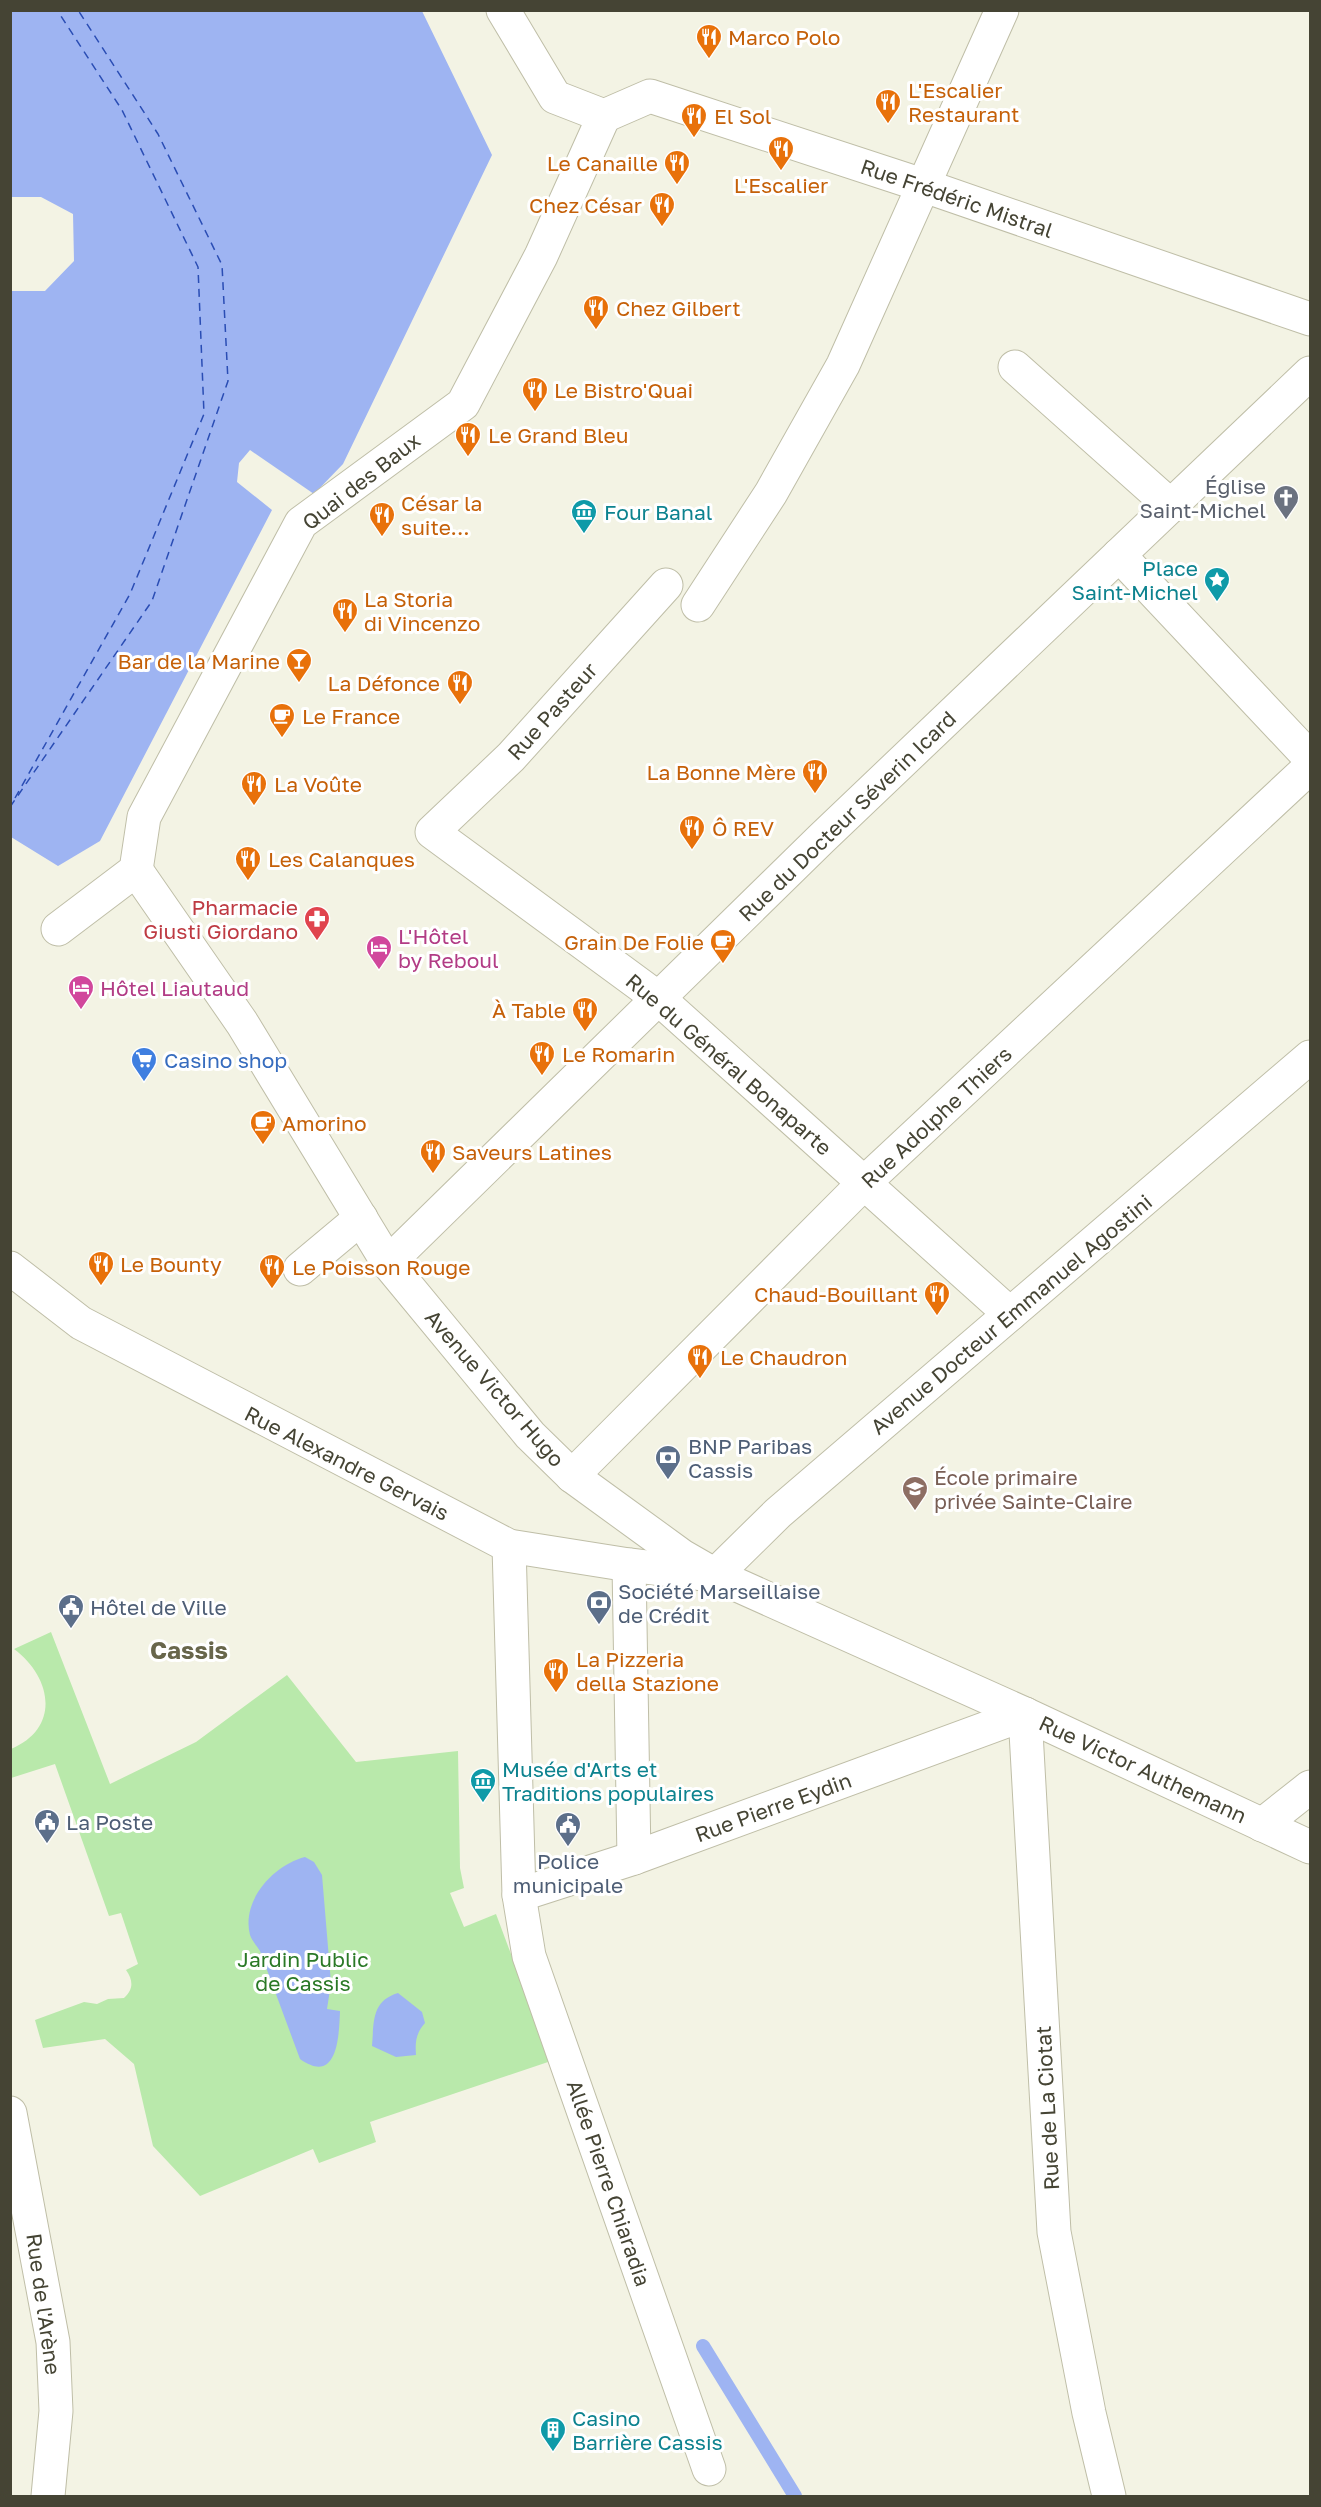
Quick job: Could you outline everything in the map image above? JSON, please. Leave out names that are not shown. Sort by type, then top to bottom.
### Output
[{"type":"street","points":[[502,10],[555,97],[604,116]]},
{"type":"street","points":[[698,605],[771,492],[843,365],[1002,10]]},
{"type":"street","name":"Rue Frédéric Mistral","points":[[604,116],[650,96],[922,185],[1311,319]]},
{"type":"street","name":"Quai des Baux","points":[[136,870],[144,817],[301,523],[464,404],[541,256],[604,116]]},
{"type":"street","points":[[1015,367],[1172,506]]},
{"type":"street","name":"Rue du Docteur Séverin Icard","points":[[388,1263],[829,831],[1311,373]]},
{"type":"street","points":[[1119,555],[1311,758]]},
{"type":"street","name":"Rue Pasteur","points":[[432,832],[511,757],[666,585]]},
{"type":"street","name":"Rue Adolphe Thiers","points":[[572,1476],[865,1182],[1311,767]]},
{"type":"street","name":"Rue du Général Bonaparte","points":[[432,832],[658,999],[1010,1314]]},
{"type":"street","points":[[58,929],[136,870]]},
{"type":"street","name":"Avenue Victor Hugo","points":[[136,870],[242,1023],[388,1263],[530,1435],[572,1476],[682,1556],[715,1575],[1025,1714]]},
{"type":"street","name":"Avenue Docteur Emmanuel Agostini","points":[[715,1575],[777,1513],[1311,1057]]},
{"type":"street","points":[[300,1269],[361,1218]]},
{"type":"street","name":"Rue Alexandre Gervais","points":[[10,1268],[81,1323],[509,1546],[629,1565],[715,1575]]},
{"type":"street","name":"Allée Pierre Chiaradia","points":[[509,1546],[519,1895],[529,1956],[709,2469]]},
{"type":"street","points":[[629,1565],[634,1858]]},
{"type":"street","name":"Rue Pierre Eydin","points":[[519,1895],[634,1858],[1025,1714]]},
{"type":"street","name":"Rue Victor Authemann","points":[[1025,1714],[1311,1847]]},
{"type":"street","name":"Rue de La Ciotat","points":[[1025,1714],[1054,2232],[1089,2413],[1109,2496]]},
{"type":"street","points":[[1262,1824],[1311,1787]]},
{"type":"street","name":"Rue de l'Arène","points":[[10,2113],[53,2342],[56,2411],[48,2496]]},
{"type":"green space","name":"Jardin Public de Cassis","points":[[51,1632],[110,1784],[196,1742],[287,1675],[356,1762],[458,1751],[460,1868],[464,1888],[450,1893],[464,1927],[496,1914],[551,2061],[370,2122],[376,2142],[319,2163],[313,2149],[200,2196],[153,2146],[134,2064],[105,2039],[43,2048],[35,2020],[84,2002],[97,2004],[108,1999],[124,1998],[130,1991],[131,1984],[126,1970],[138,1964],[121,1913],[109,1916],[55,1764],[11,1778],[11,1749],[27,1740],[38,1728],[44,1716],[46,1702],[37,1673],[14,1649]]},
{"type":"water","points":[[11,11],[422,11],[492,155],[343,464],[314,494],[250,450],[239,463],[237,482],[272,510],[100,841],[58,866],[11,837],[11,291],[45,291],[74,261],[73,214],[41,197],[11,197]]},
{"type":"water","points":[[305,1857],[314,1862],[322,1875],[331,1983],[327,2009],[340,2011],[339,2032],[334,2054],[329,2062],[322,2066],[313,2066],[300,2059],[260,1951],[250,1935],[250,1909],[262,1886],[282,1868]]},
{"type":"water","points":[[398,1993],[422,2012],[425,2023],[417,2038],[416,2055],[396,2057],[372,2046],[374,2021],[378,2007],[383,2001]]},
{"type":"waterway","points":[[703,2346],[795,2496]]},
{"type":"ferry route","points":[[15,798],[130,594],[204,414],[198,267],[122,110],[57,10]]},
{"type":"ferry route","points":[[10,807],[152,601],[228,381],[222,265],[158,134],[78,10]]},
{"type":"place","name":"Marco Polo","points":[[709,60]]},
{"type":"place","name":"L'Escalier Restaurant","points":[[888,125]]},
{"type":"place","name":"El Sol","points":[[694,139]]},
{"type":"place","name":"L'Escalier","points":[[781,172]]},
{"type":"place","name":"Le Canaille","points":[[677,186]]},
{"type":"place","name":"Chez César","points":[[662,228]]},
{"type":"place","name":"Chez Gilbert","points":[[596,331]]},
{"type":"place","name":"Le Bistro'Quai","points":[[535,413]]},
{"type":"place","name":"Le Grand Bleu","points":[[468,458]]},
{"type":"place","name":"Église Saint-Michel","points":[[1286,521]]},
{"type":"place","name":"Four Banal","points":[[584,535]]},
{"type":"place","name":"César la suite...","points":[[382,538]]},
{"type":"place","name":"Place Saint-Michel","points":[[1217,603]]},
{"type":"place","name":"La Storia di Vincenzo","points":[[345,634]]},
{"type":"place","name":"Bar de la Marine","points":[[299,684]]},
{"type":"place","name":"La Défonce","points":[[460,706]]},
{"type":"place","name":"Le France","points":[[282,739]]},
{"type":"place","name":"La Bonne Mère","points":[[815,795]]},
{"type":"place","name":"La Voûte","points":[[254,807]]},
{"type":"place","name":"Ô REV","points":[[692,851]]},
{"type":"place","name":"Les Calanques","points":[[248,882]]},
{"type":"place","name":"Pharmacie Giusti Giordano","points":[[317,942]]},
{"type":"place","name":"Grain De Folie","points":[[723,965]]},
{"type":"place","name":"L'Hôtel by Reboul","points":[[379,971]]},
{"type":"place","name":"Hôtel Liautaud","points":[[81,1011]]},
{"type":"place","name":"À Table","points":[[585,1033]]},
{"type":"place","name":"Le Romarin","points":[[542,1077]]},
{"type":"place","name":"Casino shop","points":[[144,1083]]},
{"type":"place","name":"Amorino","points":[[263,1146]]},
{"type":"place","name":"Saveurs Latines","points":[[433,1175]]},
{"type":"place","name":"Le Bounty","points":[[101,1287]]},
{"type":"place","name":"Le Poisson Rouge","points":[[272,1290]]},
{"type":"place","name":"Chaud-Bouillant","points":[[937,1317]]},
{"type":"place","name":"Le Chaudron","points":[[700,1380]]},
{"type":"place","name":"BNP Paribas Cassis","points":[[668,1481]]},
{"type":"place","name":"École primaire privée Sainte-Claire","points":[[915,1512]]},
{"type":"place","name":"Société Marseillaise de Crédit","points":[[599,1626]]},
{"type":"place","name":"Hôtel de Ville","points":[[71,1630]]},
{"type":"place","name":"La Pizzeria della Stazione","points":[[556,1694]]},
{"type":"place","name":"Musée d'Arts et Traditions populaires","points":[[483,1804]]},
{"type":"place","name":"La Poste","points":[[47,1845]]},
{"type":"place","name":"Police municipale","points":[[568,1848]]},
{"type":"place","name":"Casino Barrière Cassis","points":[[553,2453]]},
{"type":"district","name":"Cassis","points":[[189,1649]]}]
